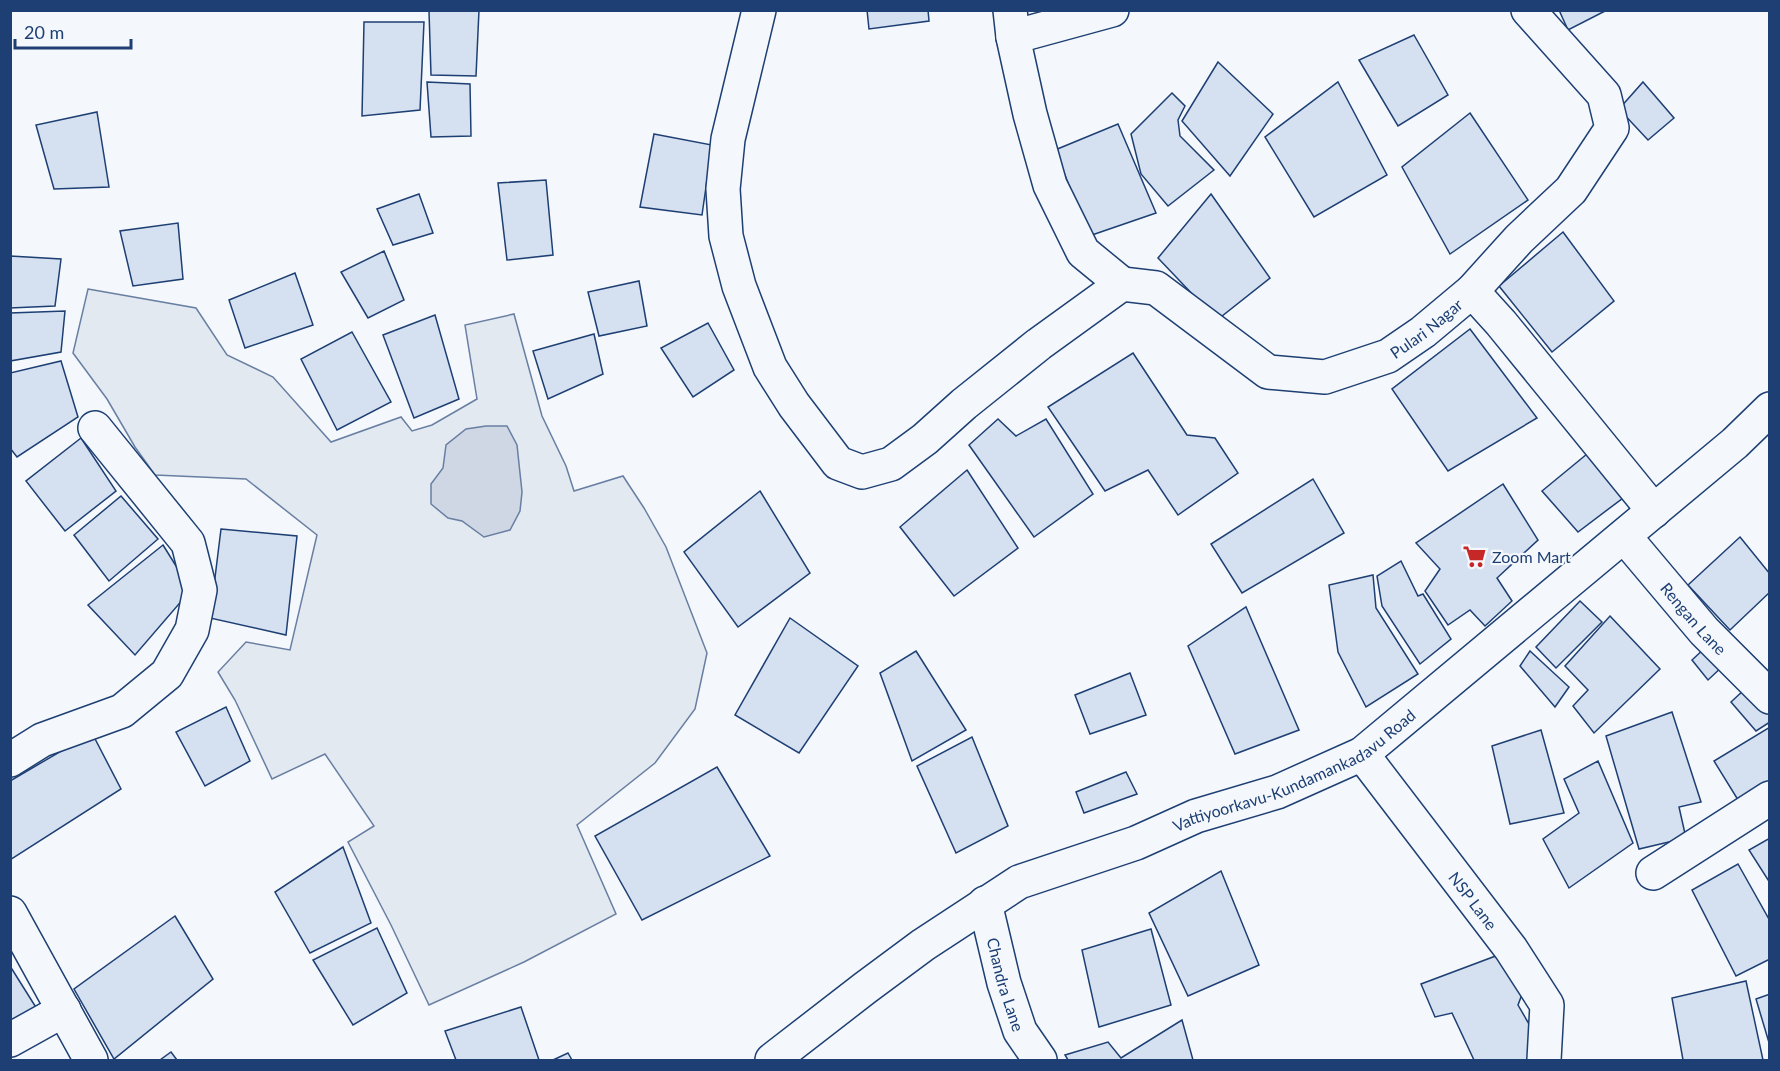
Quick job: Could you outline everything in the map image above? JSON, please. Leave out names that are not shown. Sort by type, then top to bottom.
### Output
[{"type":"street","points":[[759,10],[728,139],[723,189],[726,236],[740,286],[770,367],[794,405],[837,463],[862,472],[891,464],[925,439],[964,404],[1039,344],[1122,284],[1083,252],[1050,185],[1030,114],[1011,24],[1112,10]]},
{"type":"street","points":[[1472,291],[1519,239],[1571,190],[1612,128],[1604,95],[1528,10]]},
{"type":"street","name":"Pulari Nagar","points":[[1122,284],[1156,288],[1268,372],[1325,377],[1388,356],[1422,332],[1472,291],[1501,323],[1654,511]]},
{"type":"street","name":"Vattiyoorkavu-Kundamankadavu Road","points":[[772,1060],[865,988],[1018,882],[1136,843],[1196,816],[1276,792],[1362,754],[1735,443],[1770,409]]},
{"type":"street","points":[[10,760],[42,740],[122,711],[167,674],[192,630],[200,590],[188,543],[95,428]]},
{"type":"street","name":"Rengan Lane","points":[[1624,536],[1704,631],[1770,697]]},
{"type":"street","name":"NSP Lane","points":[[1362,754],[1511,949],[1547,1005],[1545,1060]]},
{"type":"street","points":[[1653,873],[1770,798]]},
{"type":"street","name":"Chandra Lane","points":[[985,903],[1001,973],[1020,1031],[1040,1060]]},
{"type":"street","points":[[10,913],[91,1060]]},
{"type":"street","points":[[10,1040],[64,1010]]},
{"type":"shaded area","points":[[88,289],[196,308],[227,355],[273,377],[331,442],[401,417],[412,431],[432,425],[477,399],[465,325],[514,314],[542,416],[566,466],[574,491],[623,476],[666,547],[707,653],[695,709],[655,763],[577,825],[616,914],[524,962],[429,1005],[348,842],[374,826],[325,754],[272,779],[235,700],[218,672],[246,642],[290,650],[317,535],[246,479],[155,475],[135,447],[107,399],[73,353]]},
{"type":"shaded area","points":[[507,426],[517,445],[522,492],[520,511],[510,530],[484,537],[462,521],[448,518],[431,504],[431,484],[443,468],[446,445],[466,429]]},
{"type":"building","points":[[479,10],[476,76],[431,75],[429,11]]},
{"type":"building","points":[[867,10],[928,10],[929,21],[869,29]]},
{"type":"building","points":[[1559,10],[1607,10],[1568,30]]},
{"type":"building","points":[[364,22],[424,22],[420,110],[362,116]]},
{"type":"building","points":[[1414,35],[1448,95],[1398,126],[1359,60]]},
{"type":"building","points":[[1218,62],[1273,114],[1230,176],[1182,121]]},
{"type":"building","points":[[427,82],[470,84],[471,136],[431,137]]},
{"type":"building","points":[[1338,82],[1387,175],[1314,217],[1265,137]]},
{"type":"building","points":[[1643,82],[1674,118],[1648,140],[1619,109]]},
{"type":"building","points":[[1172,93],[1185,106],[1178,120],[1180,136],[1214,170],[1168,206],[1141,174],[1131,134]]},
{"type":"building","points":[[97,112],[109,187],[54,189],[36,125]]},
{"type":"building","points":[[1470,113],[1528,200],[1450,254],[1402,167]]},
{"type":"building","points":[[1118,124],[1156,213],[1089,236],[1055,150]]},
{"type":"building","points":[[654,134],[712,145],[702,215],[640,207]]},
{"type":"building","points":[[546,180],[553,255],[507,260],[498,183]]},
{"type":"building","points":[[419,194],[433,233],[393,245],[377,209]]},
{"type":"building","points":[[1211,194],[1270,278],[1217,320],[1158,258]]},
{"type":"building","points":[[178,223],[183,279],[133,286],[120,231]]},
{"type":"building","points":[[1563,232],[1614,301],[1552,352],[1499,286]]},
{"type":"building","points":[[384,251],[404,300],[368,318],[341,272]]},
{"type":"building","points":[[10,256],[61,259],[55,306],[10,308]]},
{"type":"building","points":[[295,273],[313,325],[245,348],[229,300]]},
{"type":"building","points":[[639,281],[647,326],[599,336],[588,292]]},
{"type":"building","points":[[65,311],[61,352],[10,361],[10,313]]},
{"type":"building","points":[[435,315],[459,399],[414,418],[383,335]]},
{"type":"building","points":[[708,323],[734,370],[693,397],[661,348]]},
{"type":"building","points":[[1470,329],[1537,418],[1448,471],[1392,389]]},
{"type":"building","points":[[352,332],[391,402],[337,430],[301,359]]},
{"type":"building","points":[[594,334],[603,374],[548,399],[533,351]]},
{"type":"building","points":[[1133,353],[1187,435],[1215,438],[1238,473],[1178,515],[1148,470],[1105,491],[1048,407]]},
{"type":"building","points":[[61,361],[78,417],[17,457],[10,448],[10,373]]},
{"type":"building","points":[[998,419],[1016,436],[1046,419],[1093,494],[1034,537],[969,445]]},
{"type":"building","points":[[81,438],[116,491],[65,531],[26,481]]},
{"type":"building","points":[[1587,454],[1623,498],[1578,532],[1542,491]]},
{"type":"building","points":[[967,470],[1018,548],[954,596],[900,527]]},
{"type":"building","points":[[1313,479],[1344,533],[1242,593],[1211,544]]},
{"type":"building","name":"Zoom Mart","points":[[1503,484],[1538,540],[1497,578],[1512,601],[1485,626],[1470,610],[1448,625],[1425,591],[1440,569],[1416,543]]},
{"type":"building","points":[[760,491],[810,573],[738,627],[684,552]]},
{"type":"building","points":[[121,496],[158,539],[109,581],[74,535]]},
{"type":"building","points":[[221,529],[297,536],[286,635],[210,618]]},
{"type":"building","points":[[1740,537],[1770,574],[1770,592],[1730,630],[1688,585]]},
{"type":"building","points":[[163,545],[191,590],[135,655],[88,605]]},
{"type":"building","points":[[1401,561],[1418,596],[1423,594],[1451,639],[1420,664],[1382,606],[1377,576]]},
{"type":"building","points":[[1373,575],[1376,608],[1418,674],[1366,707],[1338,652],[1329,585]]},
{"type":"building","points":[[1580,601],[1602,622],[1556,668],[1536,647]]},
{"type":"building","points":[[1246,607],[1299,730],[1235,754],[1188,646]]},
{"type":"building","points":[[1610,616],[1660,669],[1594,733],[1573,706],[1588,690],[1565,666]]},
{"type":"building","points":[[790,618],[858,666],[799,753],[735,715]]},
{"type":"building","points":[[1707,646],[1724,665],[1708,680],[1692,660]]},
{"type":"building","points":[[916,651],[966,730],[912,761],[880,673]]},
{"type":"building","points":[[1530,651],[1569,687],[1555,707],[1520,666]]},
{"type":"building","points":[[1130,673],[1146,715],[1090,734],[1075,695]]},
{"type":"building","points":[[1745,689],[1770,715],[1770,722],[1756,731],[1731,702]]},
{"type":"building","points":[[226,707],[250,761],[205,786],[176,732]]},
{"type":"building","points":[[1672,712],[1701,802],[1679,807],[1686,838],[1639,849],[1606,736]]},
{"type":"building","points":[[1770,727],[1770,792],[1743,808],[1714,761]]},
{"type":"building","points":[[1541,730],[1564,813],[1510,824],[1492,746]]},
{"type":"building","points":[[92,733],[121,789],[10,860],[10,781]]},
{"type":"building","points":[[972,737],[1008,826],[956,853],[917,766]]},
{"type":"building","points":[[1598,761],[1633,843],[1569,888],[1543,839],[1579,813],[1564,779]]},
{"type":"building","points":[[717,767],[770,856],[642,920],[595,836]]},
{"type":"building","points":[[1126,772],[1137,794],[1084,813],[1076,792]]},
{"type":"building","points":[[1770,838],[1770,883],[1749,850]]},
{"type":"building","points":[[343,847],[371,923],[310,953],[275,892]]},
{"type":"building","points":[[1738,864],[1770,921],[1770,959],[1736,976],[1692,890]]},
{"type":"building","points":[[1221,871],[1259,965],[1188,996],[1149,913]]},
{"type":"building","points":[[175,916],[213,979],[114,1059],[74,989]]},
{"type":"building","points":[[377,928],[407,993],[353,1025],[313,960]]},
{"type":"building","points":[[1151,929],[1171,1005],[1099,1027],[1082,950]]},
{"type":"building","points":[[1501,954],[1524,989],[1518,1005],[1533,1031],[1528,1060],[1474,1060],[1452,1013],[1435,1017],[1421,984]]},
{"type":"building","points":[[10,966],[37,1009],[10,1024]]},
{"type":"building","points":[[1746,981],[1763,1060],[1683,1060],[1672,998]]},
{"type":"building","points":[[1770,994],[1770,1046],[1756,999]]},
{"type":"building","points":[[521,1007],[539,1060],[456,1060],[445,1031]]},
{"type":"building","points":[[1182,1020],[1193,1060],[1068,1060],[1065,1055],[1108,1042],[1121,1058]]},
{"type":"building","points":[[171,1052],[177,1060],[160,1060]]},
{"type":"building","points":[[568,1053],[572,1060],[553,1060]]},
{"type":"place","name":"Zoom Mart","points":[[1474,556]]}]
